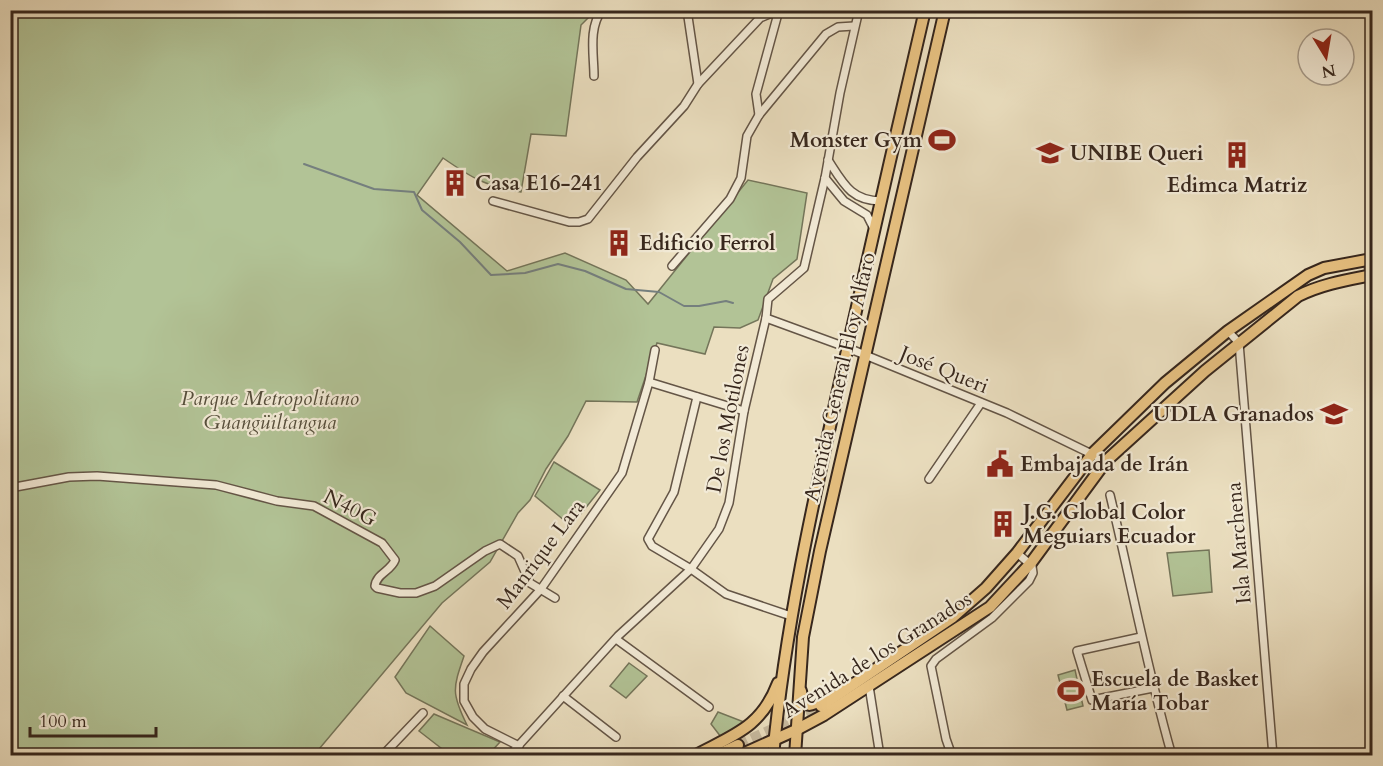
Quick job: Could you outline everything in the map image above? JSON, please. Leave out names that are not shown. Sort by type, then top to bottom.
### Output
[{"type":"main road","name":"Avenida General Eloy Alfaro","points":[[773,756],[791,616],[848,348],[925,10]]},
{"type":"main road","name":"Avenida General Eloy Alfaro","points":[[795,756],[803,637],[839,469],[945,10]]},
{"type":"main road","name":"Avenida de los Granados","points":[[715,756],[774,740],[796,730],[820,708],[908,641],[928,634],[953,617],[986,588],[1017,553],[1094,453],[1165,383],[1228,330],[1308,275],[1324,268],[1370,259]]},
{"type":"main road","name":"Avenida de los Granados","points":[[820,708],[869,686],[990,607],[1031,563],[1106,461],[1150,419],[1284,306],[1314,288],[1371,275]]},
{"type":"main road","points":[[822,466],[832,460],[839,469]]},
{"type":"main road","points":[[694,756],[745,730],[752,723],[773,694],[784,665]]},
{"type":"main road","points":[[799,682],[804,702],[820,708]]},
{"type":"street","points":[[594,76],[593,32],[597,17],[602,10]]},
{"type":"street","points":[[687,10],[698,84]]},
{"type":"street","points":[[493,201],[569,222],[588,219],[638,157],[684,106],[698,84],[760,18],[779,10]]},
{"type":"street","points":[[759,115],[756,94],[779,10]]},
{"type":"street","name":"De los Motilones","points":[[509,756],[616,639],[691,569],[719,529],[729,502],[744,411],[766,318],[768,299],[804,268],[859,10]]},
{"type":"street","points":[[672,266],[730,199],[741,178],[747,136],[759,115],[825,34],[838,27],[854,26]]},
{"type":"street","points":[[828,160],[846,188],[853,194],[870,201],[881,201]]},
{"type":"street","points":[[825,178],[844,201],[867,215],[875,231]]},
{"type":"street","points":[[1370,259],[1372,309]]},
{"type":"street","name":"José Queri","points":[[766,318],[848,348],[981,403],[1094,453],[1106,461]]},
{"type":"street","points":[[1228,330],[1239,343]]},
{"type":"street","name":"Isla Marchena","points":[[1239,343],[1273,756]]},
{"type":"street","name":"Manrique Lara","points":[[519,746],[485,729],[472,717],[464,701],[464,684],[483,652],[541,589],[622,473],[649,382],[655,350]]},
{"type":"street","points":[[649,382],[744,411]]},
{"type":"street","points":[[697,397],[674,492],[648,539],[652,546],[691,569],[726,594],[791,616]]},
{"type":"street","points":[[929,479],[981,403]]},
{"type":"street","name":"N40G","points":[[10,488],[69,477],[97,476],[216,485],[277,501],[314,506],[382,543],[395,560],[391,567],[376,580],[377,588],[400,593],[416,593],[435,586],[500,544],[518,556],[530,583],[541,589]]},
{"type":"street","points":[[1110,495],[1153,688],[1172,756]]},
{"type":"street","points":[[952,756],[946,739],[931,666],[936,659],[992,618],[1031,578],[1033,573],[1031,563],[1017,553]]},
{"type":"street","points":[[541,589],[555,598]]},
{"type":"street","points":[[1141,637],[1077,651],[1092,700],[1153,688]]},
{"type":"street","points":[[616,639],[709,707]]},
{"type":"street","points":[[869,686],[880,756]]},
{"type":"street","points":[[563,696],[616,737]]},
{"type":"street","points":[[382,756],[423,713]]},
{"type":"green space","name":"Parque Metropolitano Guangüiltangua","points":[[10,11],[595,11],[581,25],[566,136],[531,134],[521,192],[479,180],[443,158],[417,195],[507,271],[565,253],[626,280],[648,304],[748,180],[807,193],[797,259],[773,279],[758,320],[740,328],[714,327],[705,354],[657,343],[637,402],[586,401],[530,500],[518,513],[490,562],[442,603],[314,755],[11,755]]},
{"type":"green space","points":[[554,462],[600,490],[571,526],[535,496]]},
{"type":"green space","points":[[1209,550],[1212,592],[1173,596],[1167,553]]},
{"type":"green space","points":[[430,626],[464,656],[455,690],[458,705],[467,725],[406,693],[395,677]]},
{"type":"green space","points":[[629,663],[647,676],[626,698],[610,686]]},
{"type":"green space","name":"Escuela de Basket María Tobar","points":[[1075,670],[1083,706],[1067,710],[1058,675]]},
{"type":"green space","points":[[718,712],[744,722],[737,729],[721,737],[711,724]]},
{"type":"green space","points":[[434,714],[500,742],[488,755],[450,755],[419,731]]},
{"type":"waterway","points":[[304,164],[374,189],[414,192],[422,210],[460,242],[491,275],[525,273],[558,264],[585,271],[626,289],[659,292],[684,306],[726,301],[733,303]]},
{"type":"tunnel","points":[[738,745],[821,706]]},
{"type":"tunnel","points":[[769,742],[775,745],[783,756]]},
{"type":"place","name":"Monster Gym","points":[[942,140]]},
{"type":"place","name":"UNIBE Queri","points":[[1050,153]]},
{"type":"place","name":"Edimca Matriz","points":[[1237,155]]},
{"type":"place","name":"Casa E16-241","points":[[455,183]]},
{"type":"place","name":"Edificio Ferrol","points":[[619,243]]},
{"type":"place","name":"UDLA Granados","points":[[1334,414]]},
{"type":"place","name":"Embajada de Irán","points":[[1000,464]]},
{"type":"place","name":"J.G. Global Color Meguiars Ecuador","points":[[1003,524]]},
{"type":"place","name":"Escuela de Basket María Tobar","points":[[1071,691]]}]
